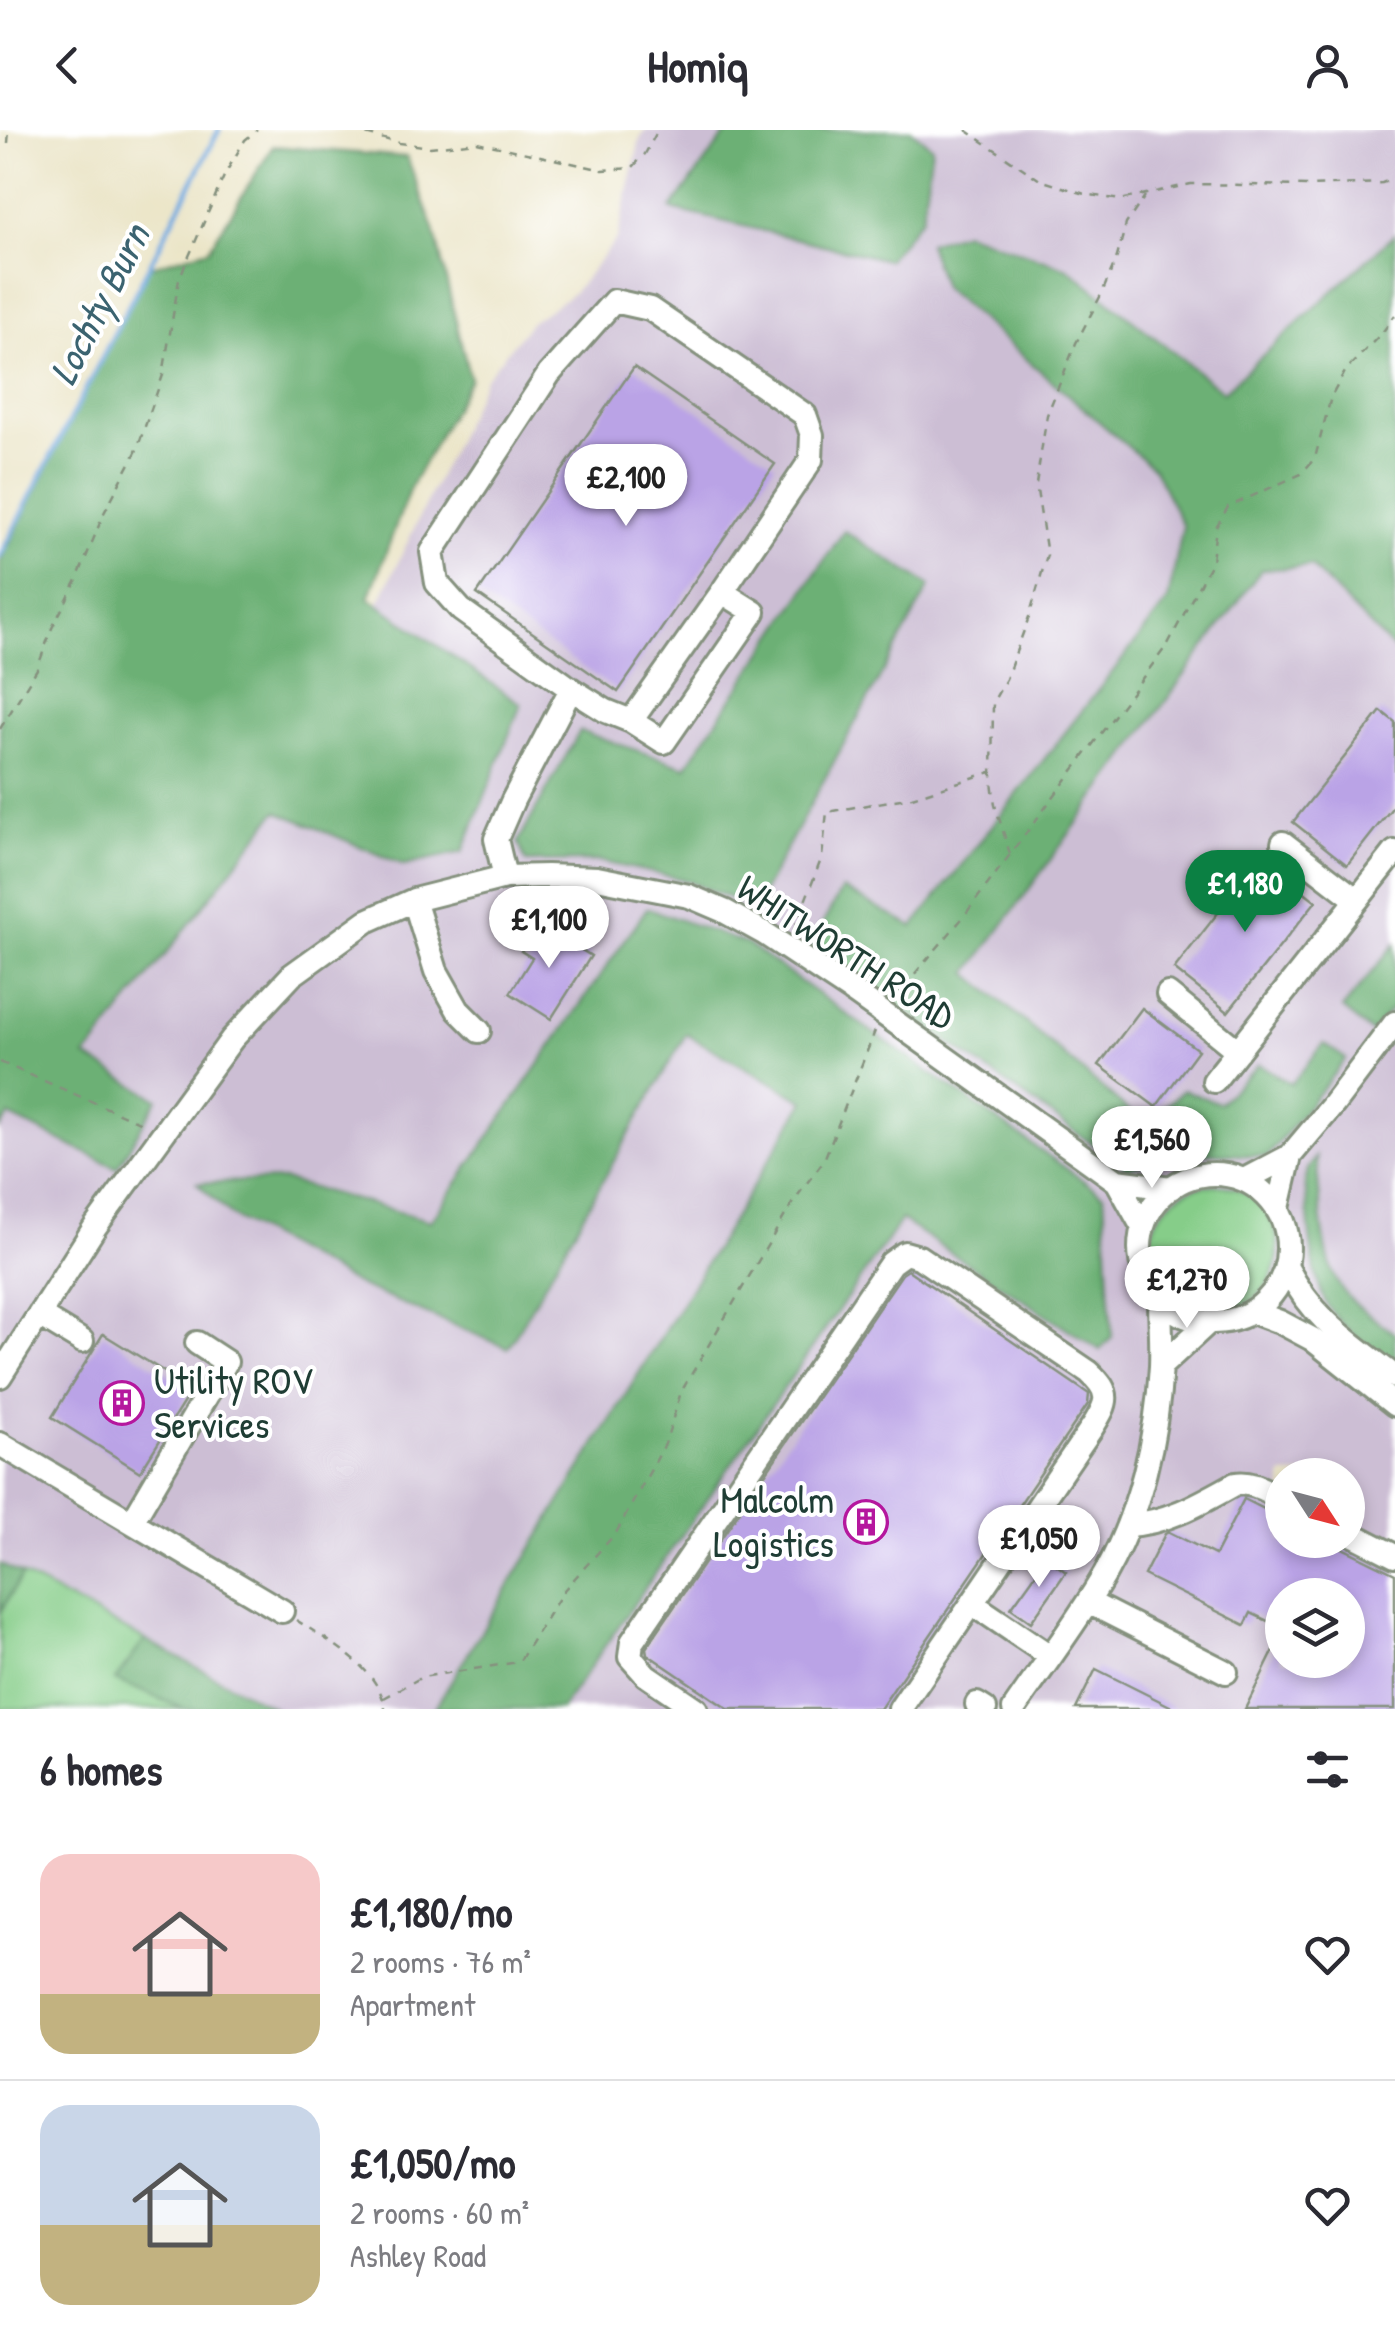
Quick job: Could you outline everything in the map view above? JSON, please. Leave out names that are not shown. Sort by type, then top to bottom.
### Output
[{"type":"street","points":[[631,721],[812,460],[812,434],[805,415],[650,309],[614,301],[549,374],[432,552],[438,583],[462,610],[572,689],[664,742],[754,612],[722,592]]},
{"type":"street","points":[[504,877],[496,839],[572,689]]},
{"type":"street","points":[[1283,843],[1357,900]]},
{"type":"street","points":[[1214,1081],[1395,852]]},
{"type":"street","name":"WHITWORTH ROAD","points":[[0,1376],[95,1227],[164,1132],[232,1039],[292,975],[367,921],[414,900],[504,877],[597,878],[688,896],[724,910],[882,1013],[1117,1181],[1142,1226]]},
{"type":"street","points":[[414,900],[436,972],[458,1010],[480,1032]]},
{"type":"street","points":[[1168,994],[1238,1051]]},
{"type":"street","points":[[1246,1179],[1290,1156],[1395,1023]]},
{"type":"street","points":[[1278,1208],[1290,1156]]},
{"type":"street","points":[[1287,1268],[1273,1293],[1252,1312],[1234,1320],[1193,1318],[1174,1310],[1142,1272],[1138,1250],[1142,1226],[1152,1206],[1171,1188],[1196,1176],[1221,1173],[1246,1179],[1278,1208],[1287,1227],[1287,1268],[1302,1296],[1322,1320],[1395,1378]]},
{"type":"street","name":"WHITWORTH ROAD","points":[[1117,1181],[1171,1188]]},
{"type":"street","points":[[696,1709],[638,1668],[630,1657],[632,1642],[891,1263],[904,1254],[920,1257],[1089,1372],[1106,1394],[1093,1426],[900,1709]]},
{"type":"street","points":[[1014,1709],[1106,1573],[1128,1525],[1150,1450],[1161,1366],[1160,1296]]},
{"type":"street","points":[[1252,1312],[1312,1339],[1395,1405]]},
{"type":"street","points":[[39,1315],[82,1341]]},
{"type":"street","points":[[1161,1366],[1210,1321]]},
{"type":"street","points":[[132,1522],[226,1362],[197,1342]]},
{"type":"street","points":[[0,1444],[282,1612]]},
{"type":"street","points":[[1128,1525],[1173,1515],[1235,1484],[1246,1482],[1265,1490]]},
{"type":"street","points":[[1138,1492],[1173,1515]]},
{"type":"street","points":[[1365,1541],[1395,1556]]},
{"type":"street","points":[[1088,1602],[1226,1672]]},
{"type":"street","points":[[973,1604],[1050,1656]]},
{"type":"path","points":[[8,143],[9,130]]},
{"type":"path","points":[[0,730],[37,669],[104,513],[136,452],[163,375],[178,279],[225,174],[245,140],[257,130]]},
{"type":"path","points":[[351,130],[399,143],[430,146],[477,142],[603,170],[632,168],[658,130]]},
{"type":"path","points":[[966,130],[1040,180],[1120,200],[1191,184],[1308,186],[1382,183],[1395,178]]},
{"type":"path","points":[[1010,854],[995,805],[993,702],[1030,616],[1047,555],[1036,484],[1047,415],[1117,257],[1126,224],[1145,196]]},
{"type":"path","points":[[384,1698],[422,1677],[520,1662],[564,1590],[616,1533],[664,1444],[688,1378],[793,1202],[824,1160],[882,1013],[961,920],[1168,644],[1212,561],[1216,527],[1228,507],[1300,474],[1315,458],[1331,397],[1346,370],[1395,315]]},
{"type":"path","points":[[797,955],[794,932],[822,857],[827,812],[912,797],[992,772]]},
{"type":"path","points":[[0,1062],[164,1132]]},
{"type":"path","points":[[282,1612],[357,1660],[384,1698],[385,1709]]},
{"type":"shaded area","points":[[646,130],[1395,130],[1395,1709],[276,1709],[0,1564],[0,1128],[8,1116],[117,1168],[158,1100],[85,1058],[277,811],[484,380],[531,322],[573,293],[617,239],[640,139]]},
{"type":"green space","points":[[729,130],[912,130],[932,147],[922,217],[887,260],[671,209]]},
{"type":"green space","points":[[273,146],[407,157],[434,229],[470,379],[410,488],[369,598],[521,704],[463,852],[404,865],[277,811],[86,1057],[158,1099],[117,1168],[9,1116],[0,1128],[0,562],[148,267],[209,249]]},
{"type":"green space","points":[[964,232],[1068,268],[1223,392],[1395,234],[1395,651],[1311,566],[1261,570],[968,973],[1145,1125],[1183,1090],[1219,1103],[1259,1064],[1291,1084],[1324,1044],[1346,1059],[1267,1157],[1207,1153],[1126,1168],[811,945],[842,889],[913,927],[1168,601],[1183,526],[1154,469],[943,287],[928,243]]},
{"type":"green space","points":[[844,531],[930,586],[754,908],[682,879],[598,861],[526,862],[518,842],[580,731],[686,767]]},
{"type":"green space","points":[[647,908],[747,944],[1104,1195],[1112,1337],[1100,1350],[901,1220],[561,1709],[434,1709],[805,1101],[686,1034],[508,1348],[360,1286],[233,1217],[197,1183],[284,1180],[431,1221]]},
{"type":"green space","points":[[1395,944],[1395,1004],[1372,1033],[1342,1009]]},
{"type":"green space","points":[[1316,1157],[1322,1225],[1334,1276],[1352,1301],[1395,1334],[1395,1367],[1345,1326],[1324,1299],[1312,1250],[1305,1183]]},
{"type":"green space","points":[[1214,1185],[1238,1190],[1259,1204],[1273,1225],[1278,1249],[1273,1273],[1259,1294],[1238,1308],[1214,1313],[1190,1308],[1169,1294],[1155,1273],[1150,1249],[1155,1225],[1169,1204],[1190,1190]]},
{"type":"green space","points":[[0,1564],[22,1575],[0,1612]]},
{"type":"green space","points":[[22,1575],[145,1640],[116,1680],[184,1709],[0,1709],[0,1612]]},
{"type":"green space","points":[[145,1640],[276,1709],[184,1709],[115,1680]]},
{"type":"building","points":[[634,367],[775,464],[618,692],[477,594]]},
{"type":"building","points":[[1381,711],[1395,722],[1395,804],[1347,865],[1293,822]]},
{"type":"building","points":[[1261,858],[1316,901],[1228,1012],[1174,969]]},
{"type":"building","points":[[539,923],[591,956],[551,1019],[510,993],[532,958],[521,951]]},
{"type":"building","points":[[1142,1008],[1198,1050],[1156,1107],[1099,1065]]},
{"type":"building","name":"Malcolm Logistics","points":[[908,1270],[1089,1394],[1088,1404],[880,1709],[728,1709],[647,1654],[646,1648]]},
{"type":"building","name":"Utility ROV Services","points":[[103,1334],[192,1389],[140,1472],[52,1417]]},
{"type":"building","points":[[1244,1499],[1265,1510],[1265,1558],[1363,1558],[1395,1574],[1395,1709],[1245,1709],[1265,1668],[1265,1678],[1365,1678],[1365,1578],[1265,1578],[1265,1620],[1251,1613],[1245,1625],[1144,1575],[1169,1532],[1215,1555]]},
{"type":"building","points":[[1047,1558],[1066,1572],[1031,1622],[1011,1608]]},
{"type":"building","points":[[1096,1669],[1176,1709],[1076,1709]]},
{"type":"waterway","name":"Lochty Burn","points":[[0,556],[219,130]]},
{"type":"place","name":"Utility ROV Services","points":[[122,1403]]},
{"type":"place","name":"Malcolm Logistics","points":[[866,1522]]}]
